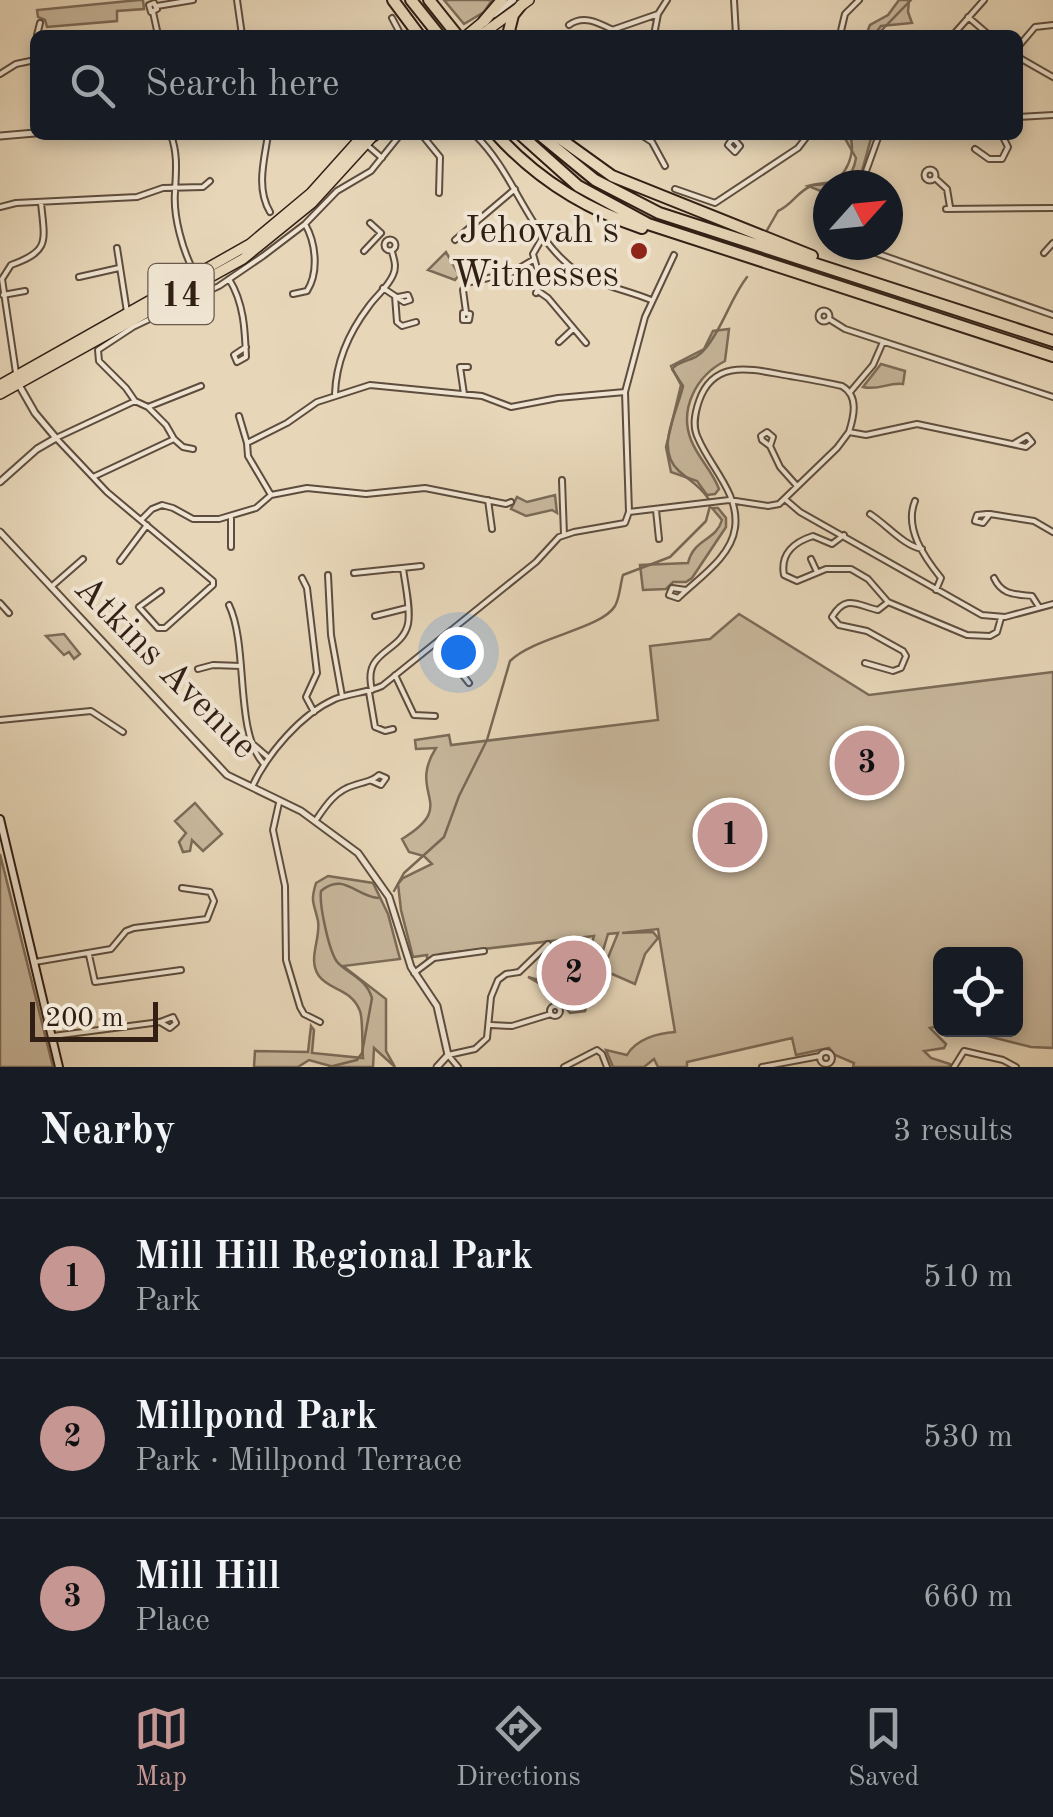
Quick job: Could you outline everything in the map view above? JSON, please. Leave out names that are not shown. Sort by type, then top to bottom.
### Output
[{"type":"highway","points":[[393,0],[414,30]]},
{"type":"highway","points":[[411,0],[435,30]]},
{"type":"highway","points":[[429,0],[453,30]]},
{"type":"highway","points":[[438,0],[467,30]]},
{"type":"highway","points":[[484,22],[502,0]]},
{"type":"highway","points":[[509,30],[521,2]]},
{"type":"highway","points":[[504,140],[556,187],[593,209],[682,241],[696,241]]},
{"type":"highway","points":[[525,140],[562,174],[626,215],[1053,356]]},
{"type":"highway","points":[[546,140],[582,171],[634,202],[1053,341]]},
{"type":"highway","points":[[565,140],[632,186],[920,298]]},
{"type":"main road","points":[[477,30],[521,2]]},
{"type":"main road","points":[[475,30],[521,2]]},
{"type":"main road","name":"14","points":[[0,394],[127,312],[250,244],[311,193],[363,140]]},
{"type":"main road","name":"14","points":[[0,386],[18,381],[252,252],[312,202],[364,140]]},
{"type":"main road","points":[[0,819],[59,1067]]},
{"type":"street","points":[[157,30],[153,12],[148,8],[152,3],[193,0]]},
{"type":"street","points":[[237,0],[241,30]]},
{"type":"street","points":[[655,30],[658,14],[668,0]]},
{"type":"street","points":[[734,0],[736,30]]},
{"type":"street","points":[[841,30],[845,14],[859,0]]},
{"type":"street","points":[[956,30],[984,0]]},
{"type":"street","points":[[615,30],[658,14]]},
{"type":"street","points":[[968,17],[984,30]]},
{"type":"street","points":[[392,18],[398,30]]},
{"type":"street","points":[[569,25],[577,20],[591,20],[607,30]]},
{"type":"street","points":[[38,30],[40,24]]},
{"type":"street","points":[[1023,41],[1035,28],[1053,25]]},
{"type":"street","points":[[1023,60],[1053,77]]},
{"type":"street","points":[[0,74],[30,61]]},
{"type":"street","points":[[1023,117],[1053,116]]},
{"type":"street","points":[[0,136],[30,133]]},
{"type":"street","points":[[175,140],[175,189],[185,254],[196,276]]},
{"type":"street","points":[[267,140],[261,174],[270,212]]},
{"type":"street","points":[[368,140],[382,158]]},
{"type":"street","points":[[193,449],[174,440],[148,407],[135,402],[97,355],[100,348],[132,327],[229,279],[305,224],[332,195],[366,176],[396,140]]},
{"type":"street","points":[[426,140],[440,157],[438,193]]},
{"type":"street","points":[[480,140],[499,160],[544,235],[576,271],[651,300]]},
{"type":"street","points":[[649,140],[666,166]]},
{"type":"street","points":[[674,189],[715,203],[804,140]]},
{"type":"street","points":[[866,170],[877,140]]},
{"type":"street","points":[[975,150],[989,160],[1002,159],[1008,146],[1005,140]]},
{"type":"street","points":[[935,178],[947,189],[948,209],[1053,208]]},
{"type":"street","points":[[0,207],[138,197],[158,189],[204,187],[210,181]]},
{"type":"street","points":[[455,240],[515,189]]},
{"type":"street","points":[[41,204],[41,248],[30,260],[8,268],[2,278],[18,381],[34,413],[93,477],[210,578],[213,585],[171,624],[158,628],[139,606],[161,591]]},
{"type":"street","points":[[336,394],[337,374],[345,350],[364,313],[394,272],[387,240],[370,223]]},
{"type":"street","points":[[293,294],[307,291],[315,275],[311,235],[305,224]]},
{"type":"street","points":[[364,251],[380,234]]},
{"type":"street","points":[[544,235],[538,240],[533,260],[541,282],[537,292],[548,298],[586,343]]},
{"type":"street","points":[[1044,252],[1053,242]]},
{"type":"street","points":[[117,248],[127,312]]},
{"type":"street","points":[[252,788],[264,764],[314,712],[342,696],[370,691],[395,675],[536,562],[564,534],[625,523],[625,392],[651,300],[674,254]]},
{"type":"street","points":[[466,312],[466,284],[511,272],[533,260]]},
{"type":"street","points":[[895,260],[1053,316]]},
{"type":"street","points":[[79,277],[119,268]]},
{"type":"street","points":[[229,279],[241,305],[246,347]]},
{"type":"street","points":[[384,288],[397,296],[397,322],[402,326],[416,322]]},
{"type":"street","points":[[4,295],[25,292]]},
{"type":"street","points":[[828,319],[845,329],[1053,398]]},
{"type":"street","points":[[559,342],[573,329]]},
{"type":"street","points":[[850,392],[873,365],[884,342]]},
{"type":"street","points":[[464,394],[460,368],[468,367]]},
{"type":"street","points":[[628,512],[729,500],[768,506],[786,500],[848,432],[854,402],[850,392],[837,384],[746,368],[732,368],[710,380],[698,404],[695,429],[721,476],[729,500],[736,521],[732,539],[704,575],[686,590]]},
{"type":"street","points":[[247,443],[336,394],[370,385],[482,396],[511,407],[625,392]]},
{"type":"street","points":[[148,407],[201,386]]},
{"type":"street","points":[[0,482],[44,444],[135,402]]},
{"type":"street","points":[[240,416],[248,456],[271,494]]},
{"type":"street","points":[[848,432],[866,435],[917,424],[996,442],[1015,442]]},
{"type":"street","points":[[44,444],[46,426]]},
{"type":"street","points":[[93,477],[174,440]]},
{"type":"street","points":[[770,446],[780,467],[796,486]]},
{"type":"street","points":[[562,480],[564,534]]},
{"type":"street","points":[[140,520],[162,505],[192,520],[231,516],[256,508],[271,494],[307,488],[366,494],[424,488],[511,502]]},
{"type":"street","points":[[488,500],[492,529]]},
{"type":"street","points":[[786,500],[800,512],[982,615],[1000,618],[1053,604]]},
{"type":"street","points":[[915,501],[911,527],[928,564],[940,578],[936,590]]},
{"type":"street","points":[[656,510],[659,539]]},
{"type":"street","points":[[870,514],[892,528],[909,546],[922,548]]},
{"type":"street","points":[[990,514],[1034,520],[1053,532]]},
{"type":"street","points":[[231,516],[232,548]]},
{"type":"street","points":[[120,562],[146,525]]},
{"type":"street","name":"Atkins Avenue","points":[[0,532],[227,775],[316,820],[358,853],[379,879],[395,913],[414,973],[437,1006],[448,1055]]},
{"type":"street","points":[[844,535],[832,544],[812,536],[792,545],[782,567],[786,578],[797,581],[832,568],[851,569],[868,578],[888,602],[967,634],[990,636],[997,632],[1000,618]]},
{"type":"street","points":[[51,588],[83,559]]},
{"type":"street","points":[[811,559],[817,572]]},
{"type":"street","points":[[354,573],[422,566]]},
{"type":"street","points":[[393,729],[375,727],[368,674],[408,623],[403,568]]},
{"type":"street","points":[[328,575],[331,635],[342,696]]},
{"type":"street","points":[[302,578],[307,588],[317,674],[306,697],[314,712]]},
{"type":"street","points":[[994,578],[1006,593],[1032,596],[1039,607]]},
{"type":"street","points":[[865,663],[893,671],[901,668],[906,656],[903,650],[867,631],[840,625],[832,618],[851,600],[878,610],[888,602]]},
{"type":"street","points":[[0,603],[9,613]]},
{"type":"street","points":[[230,605],[254,745],[264,764]]},
{"type":"street","points":[[375,616],[407,608]]},
{"type":"street","points":[[437,642],[469,683]]},
{"type":"street","points":[[198,670],[213,664],[240,666]]},
{"type":"street","points":[[395,675],[414,714],[436,716]]},
{"type":"street","points":[[0,720],[92,711],[123,732]]},
{"type":"street","points":[[254,745],[270,758]]},
{"type":"street","points":[[316,820],[328,802],[343,790],[372,781]]},
{"type":"street","points":[[280,801],[274,830],[285,886],[286,960],[300,1007],[304,1014],[320,1022]]},
{"type":"street","points":[[35,962],[111,949],[126,930],[207,918],[214,901],[210,892],[182,888]]},
{"type":"street","points":[[437,1067],[448,1055],[482,1045],[498,980],[519,972],[548,944]]},
{"type":"street","points":[[414,973],[434,958],[484,951]]},
{"type":"street","points":[[89,954],[95,982],[181,970]]},
{"type":"street","points":[[490,1025],[512,1026],[551,1014]]},
{"type":"street","points":[[51,1036],[160,1022]]},
{"type":"street","points":[[564,1067],[593,1051],[602,1054],[607,1067]]},
{"type":"street","points":[[954,1067],[964,1052],[1003,1060],[1016,1067]]},
{"type":"street","points":[[448,1055],[458,1067]]},
{"type":"street","points":[[762,1067],[820,1056]]},
{"type":"shaded area","points":[[143,0],[144,9],[117,11],[117,21],[47,27],[37,10]]},
{"type":"shaded area","points":[[444,0],[492,0],[484,12],[464,24]]},
{"type":"shaded area","points":[[899,0],[909,0],[912,23],[868,30],[888,15]]},
{"type":"shaded area","points":[[530,140],[541,140],[589,180],[638,208],[809,269],[805,271],[692,234],[637,212],[610,200],[561,168]]},
{"type":"shaded area","points":[[846,140],[871,140],[862,170],[854,168],[856,158]]},
{"type":"shaded area","points":[[446,252],[459,275],[455,280],[428,270]]},
{"type":"shaded area","points":[[826,274],[1053,346],[1053,353],[823,277]]},
{"type":"shaded area","points":[[729,329],[725,361],[698,384],[687,417],[691,440],[719,489],[707,495],[697,481],[671,472],[666,447],[681,385],[671,366],[704,349],[713,331]]},
{"type":"shaded area","points":[[881,364],[905,371],[903,384],[863,387]]},
{"type":"shaded area","points":[[555,495],[557,513],[552,510],[526,516],[511,509],[517,497],[527,502]]},
{"type":"shaded area","points":[[712,508],[718,508],[726,518],[726,527],[692,578],[673,582],[666,589],[643,590],[640,565],[688,563],[695,549],[719,527],[722,520]]},
{"type":"shaded area","points":[[739,614],[869,695],[1053,672],[1053,1048],[992,1037],[1023,1037],[1023,947],[933,947],[930,1028],[933,1037],[946,1044],[944,1048],[924,1051],[931,1058],[950,1064],[949,1067],[853,1067],[854,1063],[829,1048],[796,1055],[792,1038],[687,1062],[687,1067],[658,1067],[654,1059],[644,1067],[613,1067],[606,1050],[627,1055],[648,1038],[675,1032],[658,929],[622,933],[653,932],[658,938],[645,954],[635,984],[603,970],[618,933],[608,934],[585,1011],[570,1013],[563,1004],[569,986],[544,986],[528,977],[549,983],[552,971],[567,959],[587,960],[594,936],[441,954],[427,959],[427,955],[413,957],[398,884],[432,864],[424,856],[409,852],[402,839],[428,817],[426,777],[436,748],[416,749],[415,740],[449,735],[451,745],[658,720],[650,646],[710,639]]},
{"type":"shaded area","points":[[64,634],[80,654],[74,659],[69,652],[64,655],[46,636]]},
{"type":"shaded area","points":[[195,803],[222,834],[203,851],[192,840],[190,851],[183,852],[179,842],[186,833],[175,821]]},
{"type":"shaded area","points":[[0,854],[53,1067],[0,1067]]},
{"type":"shaded area","points":[[328,876],[373,883],[388,914],[400,959],[343,966],[386,999],[386,1051],[395,1067],[374,1048],[373,1067],[334,1067],[309,1060],[298,1067],[254,1067],[255,1051],[308,1052],[311,1026],[312,1053],[363,1058],[360,1011],[351,998],[319,976],[314,963],[318,921],[313,895],[316,883]]},
{"type":"shaded area","points":[[583,966],[588,971],[573,1004],[566,1007],[564,998],[569,988],[561,984],[558,976]]},
{"type":"waterway","points":[[882,30],[911,0]]},
{"type":"waterway","points":[[766,232],[778,211],[802,191],[828,184],[840,176],[851,156],[851,140]]},
{"type":"waterway","points":[[708,498],[679,471],[668,452],[683,386],[672,369],[705,349],[747,277]]},
{"type":"waterway","points":[[394,891],[404,873],[444,837],[487,740],[510,661],[607,614],[617,602],[623,575],[670,557],[706,521],[710,506]]},
{"type":"waterway","points":[[329,1067],[357,1060],[362,1053],[372,998],[362,982],[335,958],[325,928],[321,891],[343,884],[378,898]]},
{"type":"place","name":"Jehovah's Witnesses","points":[[639,251]]},
{"type":"place","name":"Mill Hill","points":[[867,763]]},
{"type":"place","name":"Mill Hill Regional Park","points":[[730,835]]},
{"type":"place","name":"Millpond Park","points":[[574,973]]}]
